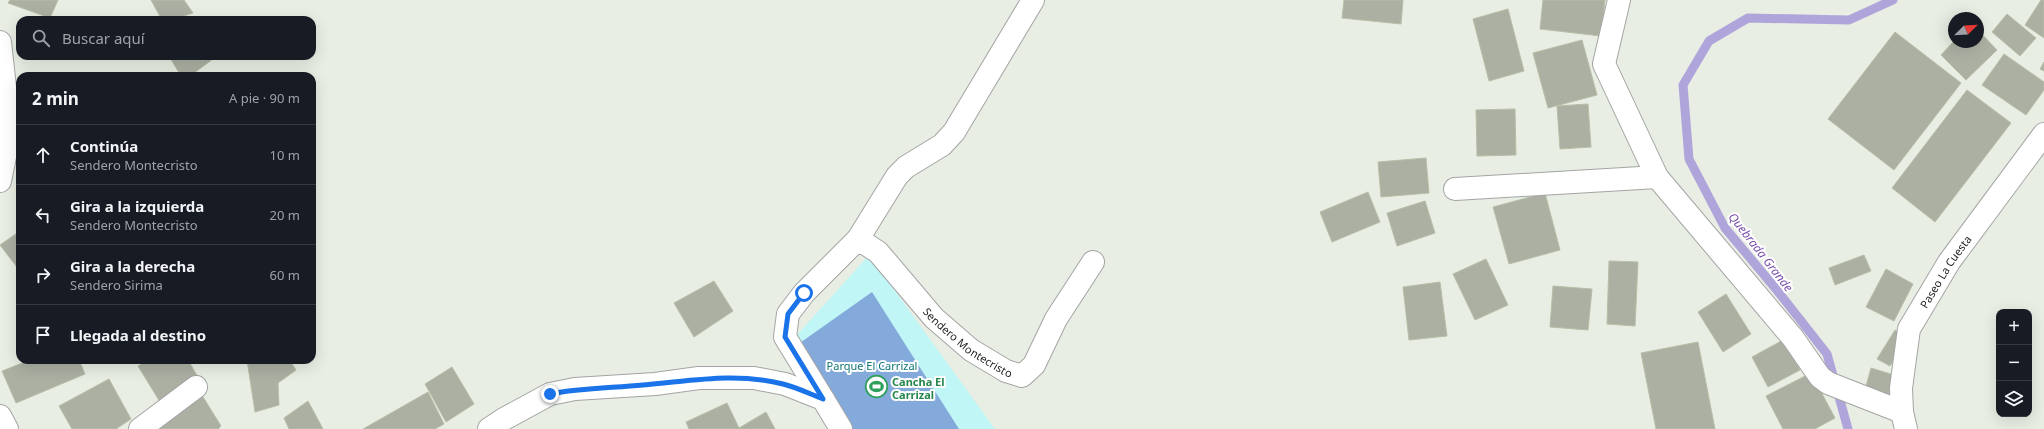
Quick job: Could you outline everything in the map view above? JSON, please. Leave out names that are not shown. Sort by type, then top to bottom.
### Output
[{"type":"street","points":[[841,429],[785,337],[788,314],[804,293],[858,238],[896,176],[906,166],[942,145],[954,132],[1033,0]]},
{"type":"street","points":[[1620,0],[1604,64],[1657,177],[1793,338],[1820,377],[1828,383],[1904,420]]},
{"type":"street","points":[[0,42],[10,132],[0,181]]},
{"type":"street","name":"Paseo La Cuesta","points":[[1904,420],[1901,388],[1909,329],[1949,262],[2044,134]]},
{"type":"street","points":[[1454,189],[1657,177]]},
{"type":"street","name":"Sendero Montecristo","points":[[858,238],[878,252],[934,318],[971,350],[1006,371],[1022,376],[1034,365],[1056,319],[1093,262]]},
{"type":"street","points":[[489,429],[504,419],[550,394],[575,389],[655,384],[699,378],[754,378],[785,384],[823,399]]},
{"type":"street","points":[[140,429],[196,387]]},
{"type":"street","points":[[0,416],[6,429]]},
{"type":"green space","name":"Cancha El Carrizal","points":[[869,255],[995,429],[838,429],[787,346]]},
{"type":"green space","name":"Cancha El Carrizal","points":[[872,292],[959,429],[848,429],[797,345]]},
{"type":"building","points":[[10,0],[58,0],[51,16],[44,16],[8,3]]},
{"type":"building","points":[[151,0],[184,0],[193,13],[184,16],[160,16]]},
{"type":"building","points":[[1344,0],[1403,0],[1401,24],[1342,18]]},
{"type":"building","points":[[1543,0],[1605,0],[1601,36],[1540,29]]},
{"type":"building","points":[[2041,0],[2044,0],[2044,38],[2025,25]]},
{"type":"building","points":[[1508,9],[1524,71],[1489,81],[1473,19]]},
{"type":"building","points":[[2007,14],[2036,38],[2020,56],[1992,32]]},
{"type":"building","points":[[1895,32],[1961,83],[1894,170],[1828,119]]},
{"type":"building","points":[[1984,36],[1997,50],[1966,80],[1941,55],[1948,47],[1984,48]]},
{"type":"building","points":[[1582,40],[1597,95],[1548,108],[1533,53]]},
{"type":"building","points":[[2004,54],[2044,82],[2044,90],[2026,115],[1982,85]]},
{"type":"building","points":[[171,60],[212,60],[195,72],[179,72]]},
{"type":"building","points":[[2044,62],[2044,71],[2040,69]]},
{"type":"building","points":[[1967,90],[2011,123],[1935,222],[1892,188]]},
{"type":"building","points":[[1588,104],[1591,147],[1560,149],[1557,106]]},
{"type":"building","points":[[1515,109],[1516,155],[1477,156],[1476,110]]},
{"type":"building","points":[[1426,158],[1429,193],[1381,197],[1378,162]]},
{"type":"building","points":[[1368,192],[1380,222],[1332,242],[1320,212]]},
{"type":"building","points":[[1545,193],[1560,250],[1509,264],[1493,207]]},
{"type":"building","points":[[1425,201],[1435,233],[1397,246],[1387,213]]},
{"type":"building","points":[[16,234],[16,266],[0,245]]},
{"type":"building","points":[[1864,255],[1871,271],[1835,285],[1829,268]]},
{"type":"building","points":[[1486,259],[1508,305],[1475,320],[1453,274]]},
{"type":"building","points":[[1609,261],[1638,262],[1635,326],[1607,324]]},
{"type":"building","points":[[1886,269],[1913,284],[1894,321],[1866,307]]},
{"type":"building","points":[[714,281],[733,311],[694,337],[674,303]]},
{"type":"building","points":[[1440,282],[1447,336],[1409,340],[1403,287]]},
{"type":"building","points":[[1553,286],[1592,289],[1588,330],[1550,327]]},
{"type":"building","points":[[1726,294],[1751,334],[1723,352],[1698,312]]},
{"type":"building","points":[[1895,330],[1908,338],[1890,366],[1877,359]]},
{"type":"building","points":[[1783,340],[1800,370],[1768,387],[1752,357]]},
{"type":"building","points":[[1698,342],[1715,429],[1656,429],[1641,353]]},
{"type":"building","points":[[20,364],[81,364],[85,374],[16,403],[2,371]]},
{"type":"building","points":[[142,364],[190,364],[199,379],[160,402],[138,366]]},
{"type":"building","points":[[248,364],[292,364],[296,370],[278,383],[279,405],[255,412]]},
{"type":"building","points":[[452,367],[474,404],[446,422],[425,384]]},
{"type":"building","points":[[1871,368],[1894,375],[1888,397],[1865,390]]},
{"type":"building","points":[[1811,373],[1835,418],[1815,429],[1783,429],[1766,396]]},
{"type":"building","points":[[109,379],[131,419],[116,429],[72,429],[59,406]]},
{"type":"building","points":[[200,392],[221,426],[218,429],[152,429]]},
{"type":"building","points":[[428,392],[444,424],[435,429],[363,429]]},
{"type":"building","points":[[308,401],[323,429],[289,429],[284,418]]},
{"type":"building","points":[[727,403],[739,428],[766,412],[775,429],[689,429],[686,422]]},
{"type":"waterway","name":"Quebrada Grande","points":[[1848,429],[1827,354],[1776,289],[1725,228],[1689,159],[1683,85],[1709,41],[1748,18],[1849,20],[1893,0]]},
{"type":"place","name":"Cancha El Carrizal","points":[[877,387]]},
{"type":"route","points":[[550,394],[575,389],[613,388],[699,378],[754,378],[785,384],[823,399],[785,337],[788,314],[804,293]]},
{"type":"park label","name":"Parque El Carrizal","points":[[872,365]]}]
